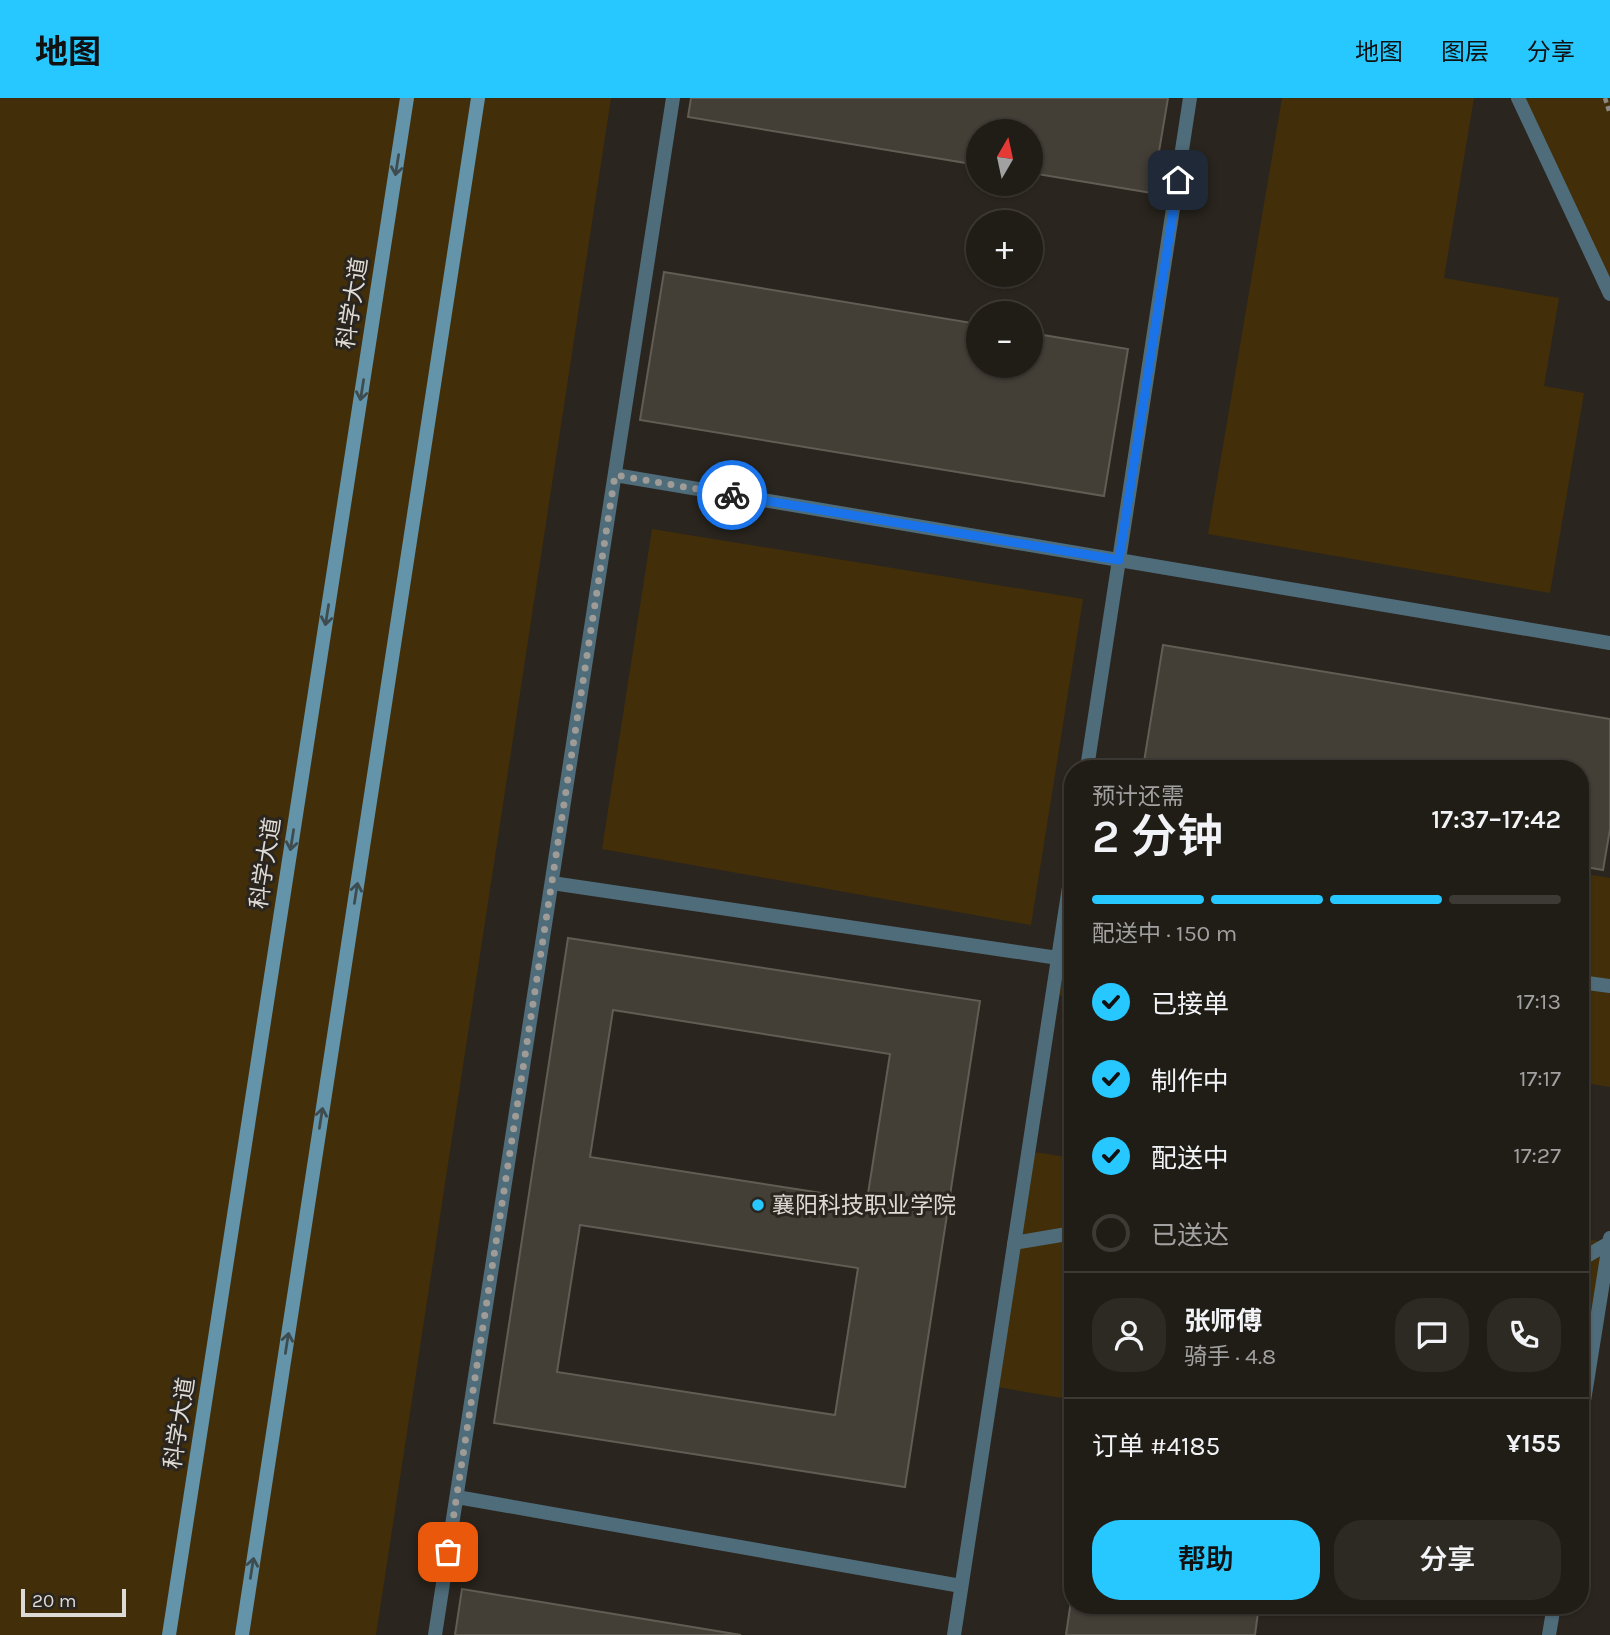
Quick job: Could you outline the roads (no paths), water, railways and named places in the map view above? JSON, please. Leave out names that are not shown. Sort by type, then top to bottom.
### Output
[{"type":"main road","name":"科学大道","points":[[169,1635],[407,98]]},
{"type":"main road","points":[[242,1635],[478,98]]},
{"type":"lane","points":[[435,1635],[673,98]]},
{"type":"lane","points":[[1088,760],[1190,98]]},
{"type":"lane","points":[[1518,98],[1610,294]]},
{"type":"lane","points":[[615,475],[1610,643]]},
{"type":"lane","points":[[552,883],[1058,958]]},
{"type":"lane","points":[[954,1635],[1064,925]]},
{"type":"lane","points":[[1589,983],[1610,986]]},
{"type":"lane","points":[[1014,1243],[1064,1235]]},
{"type":"lane","points":[[1589,1254],[1610,1240]]},
{"type":"lane","points":[[1589,1370],[1610,1240]]},
{"type":"lane","points":[[457,1497],[961,1586]]},
{"type":"lane","points":[[1549,1635],[1552,1614]]},
{"type":"place","name":"襄阳科技职业学院","points":[[758,1205]]}]
